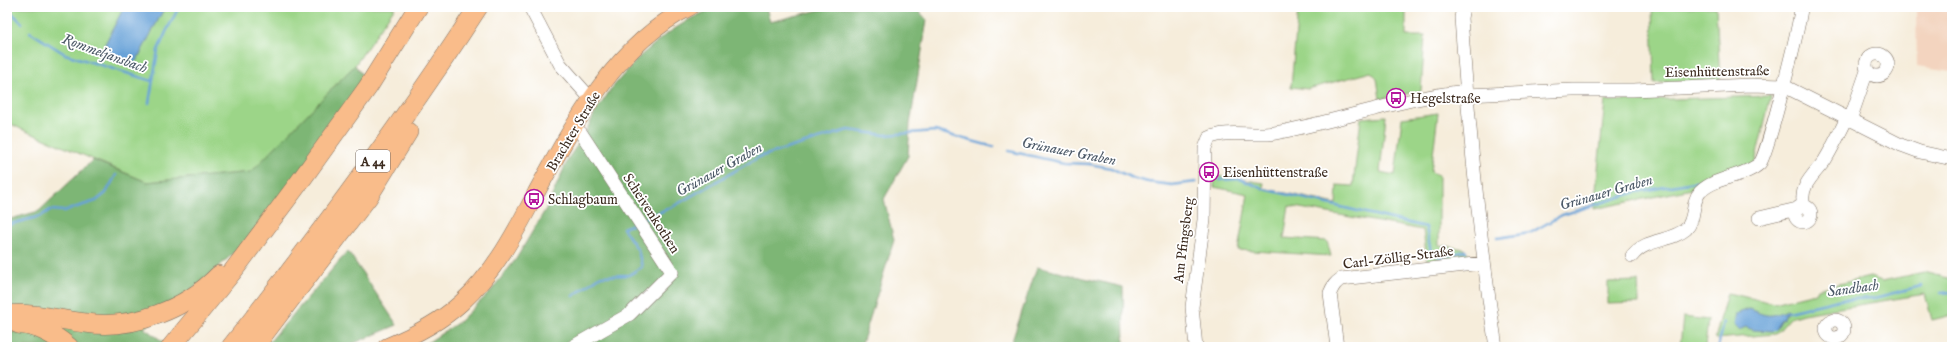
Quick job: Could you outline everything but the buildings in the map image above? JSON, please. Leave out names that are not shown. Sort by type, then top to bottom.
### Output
[{"type":"highway","points":[[171,347],[233,271],[368,87],[418,7]]},
{"type":"highway","name":"A 44","points":[[231,347],[356,186],[453,47],[478,7]]},
{"type":"highway","points":[[254,347],[368,197],[418,116],[453,47]]},
{"type":"highway","points":[[7,315],[40,316],[88,324],[113,324],[138,320],[163,313],[192,297],[208,285],[261,233]]},
{"type":"highway","points":[[7,325],[16,324],[35,326],[55,336],[69,347]]},
{"type":"main road","name":"Brachter Straße","points":[[386,347],[419,333],[440,319],[461,303],[481,282],[508,244],[573,128],[591,99],[632,49],[661,25],[690,7]]},
{"type":"street","points":[[530,7],[560,64],[591,99]]},
{"type":"street","points":[[1463,7],[1461,18],[1466,93],[1483,263],[1496,347]]},
{"type":"street","points":[[1632,256],[1636,250],[1653,241],[1677,234],[1686,229],[1691,220],[1698,195],[1706,186],[1759,164],[1763,159],[1784,86],[1801,7]]},
{"type":"street","points":[[1759,218],[1800,207],[1802,192],[1814,170],[1824,160],[1849,119],[1867,71]]},
{"type":"street","name":"Eisenhüttenstraße","points":[[1209,138],[1219,135],[1275,133],[1383,106],[1466,93],[1634,90],[1750,85],[1784,86],[1900,145],[1920,152],[1952,159]]},
{"type":"street","name":"Scheivenkothen","points":[[572,347],[630,314],[672,272],[581,133],[573,128]]},
{"type":"street","name":"Am Pfingsberg","points":[[1196,347],[1192,307],[1204,220],[1205,148],[1209,138]]},
{"type":"street","name":"Carl-Zöllig-Straße","points":[[1337,347],[1330,293],[1333,285],[1341,279],[1483,263]]},
{"type":"shaded area","points":[[1916,7],[1952,7],[1952,71],[1917,66]]},
{"type":"green space","points":[[7,7],[395,7],[355,65],[252,172],[147,182],[7,122]]},
{"type":"green space","points":[[715,7],[766,7],[770,22],[831,7],[915,7],[927,20],[910,124],[908,156],[884,199],[894,240],[861,347],[421,347],[459,322],[489,293],[516,259],[547,207],[569,157],[583,137],[595,113],[611,89],[638,58],[665,35],[690,19]]},
{"type":"green space","points":[[1652,7],[1716,7],[1720,81],[1654,83]]},
{"type":"green space","points":[[1406,8],[1406,36],[1425,36],[1421,91],[1380,99],[1377,78],[1371,72],[1308,89],[1291,87],[1298,9]]},
{"type":"green space","points":[[355,65],[367,82],[249,239],[204,280],[144,328],[165,343],[160,347],[7,347],[7,220],[39,211],[93,160],[147,182],[251,172]]},
{"type":"green space","points":[[1771,96],[1755,162],[1692,189],[1594,209],[1605,101]]},
{"type":"green space","points":[[1438,113],[1431,172],[1439,175],[1439,245],[1465,249],[1470,257],[1427,260],[1423,230],[1289,206],[1284,238],[1327,241],[1331,256],[1238,250],[1248,194],[1214,187],[1215,175],[1264,183],[1263,188],[1336,204],[1337,185],[1353,186],[1361,118],[1386,116],[1380,172],[1395,175],[1402,118]]},
{"type":"green space","points":[[348,251],[397,325],[345,347],[265,347]]},
{"type":"green space","points":[[1037,267],[1123,287],[1124,347],[1010,347]]},
{"type":"green space","points":[[1924,272],[1952,279],[1952,315],[1932,320],[1925,294],[1803,314],[1790,318],[1776,334],[1715,339],[1727,293],[1774,303],[1815,293],[1817,289],[1870,277],[1882,281]]},
{"type":"green space","points":[[1638,281],[1639,303],[1608,304],[1608,282]]},
{"type":"green space","points":[[1683,317],[1708,320],[1705,347],[1680,347]]},
{"type":"water","points":[[124,7],[165,7],[137,60],[131,65],[110,57],[105,44]]},
{"type":"water","points":[[1749,309],[1768,315],[1787,310],[1788,312],[1785,314],[1784,319],[1782,319],[1776,330],[1753,330],[1746,327],[1739,330],[1734,325],[1736,314]]},
{"type":"waterway","points":[[149,103],[158,50],[179,7]]},
{"type":"waterway","name":"Rommeljansbach","points":[[7,8],[22,23]]},
{"type":"waterway","name":"Rommeljansbach","points":[[30,32],[65,54],[152,81]]},
{"type":"waterway","name":"Grünauer Graben","points":[[642,220],[674,206],[759,157],[848,130],[885,135],[935,131],[994,147]]},
{"type":"waterway","name":"Grünauer Graben","points":[[1009,151],[1064,163],[1089,164],[1111,168],[1132,178],[1148,182],[1172,185],[1196,182]]},
{"type":"waterway","points":[[7,225],[41,216],[50,210],[64,211],[96,201],[106,193],[116,175]]},
{"type":"waterway","name":"Grünauer Graben","points":[[1220,180],[1240,179],[1264,189],[1426,227],[1431,252],[1440,257],[1466,251]]},
{"type":"waterway","name":"Grünauer Graben","points":[[1497,238],[1530,233],[1562,215],[1636,192],[1706,180]]},
{"type":"waterway","name":"Grünauer Graben","points":[[573,296],[601,276],[629,275],[642,267],[638,250],[623,228],[636,223]]},
{"type":"waterway","name":"Sandbach","points":[[1788,312],[1838,300],[1874,298],[1921,286]]},
{"type":"waterway","name":"Sandbach","points":[[1941,293],[1952,292]]},
{"type":"waterway","points":[[1718,347],[1724,322]]},
{"type":"place","name":"Hegelstraße","points":[[1396,98]]},
{"type":"place","name":"Eisenhüttenstraße","points":[[1209,172]]},
{"type":"place","name":"Schlagbaum","points":[[534,199]]}]
